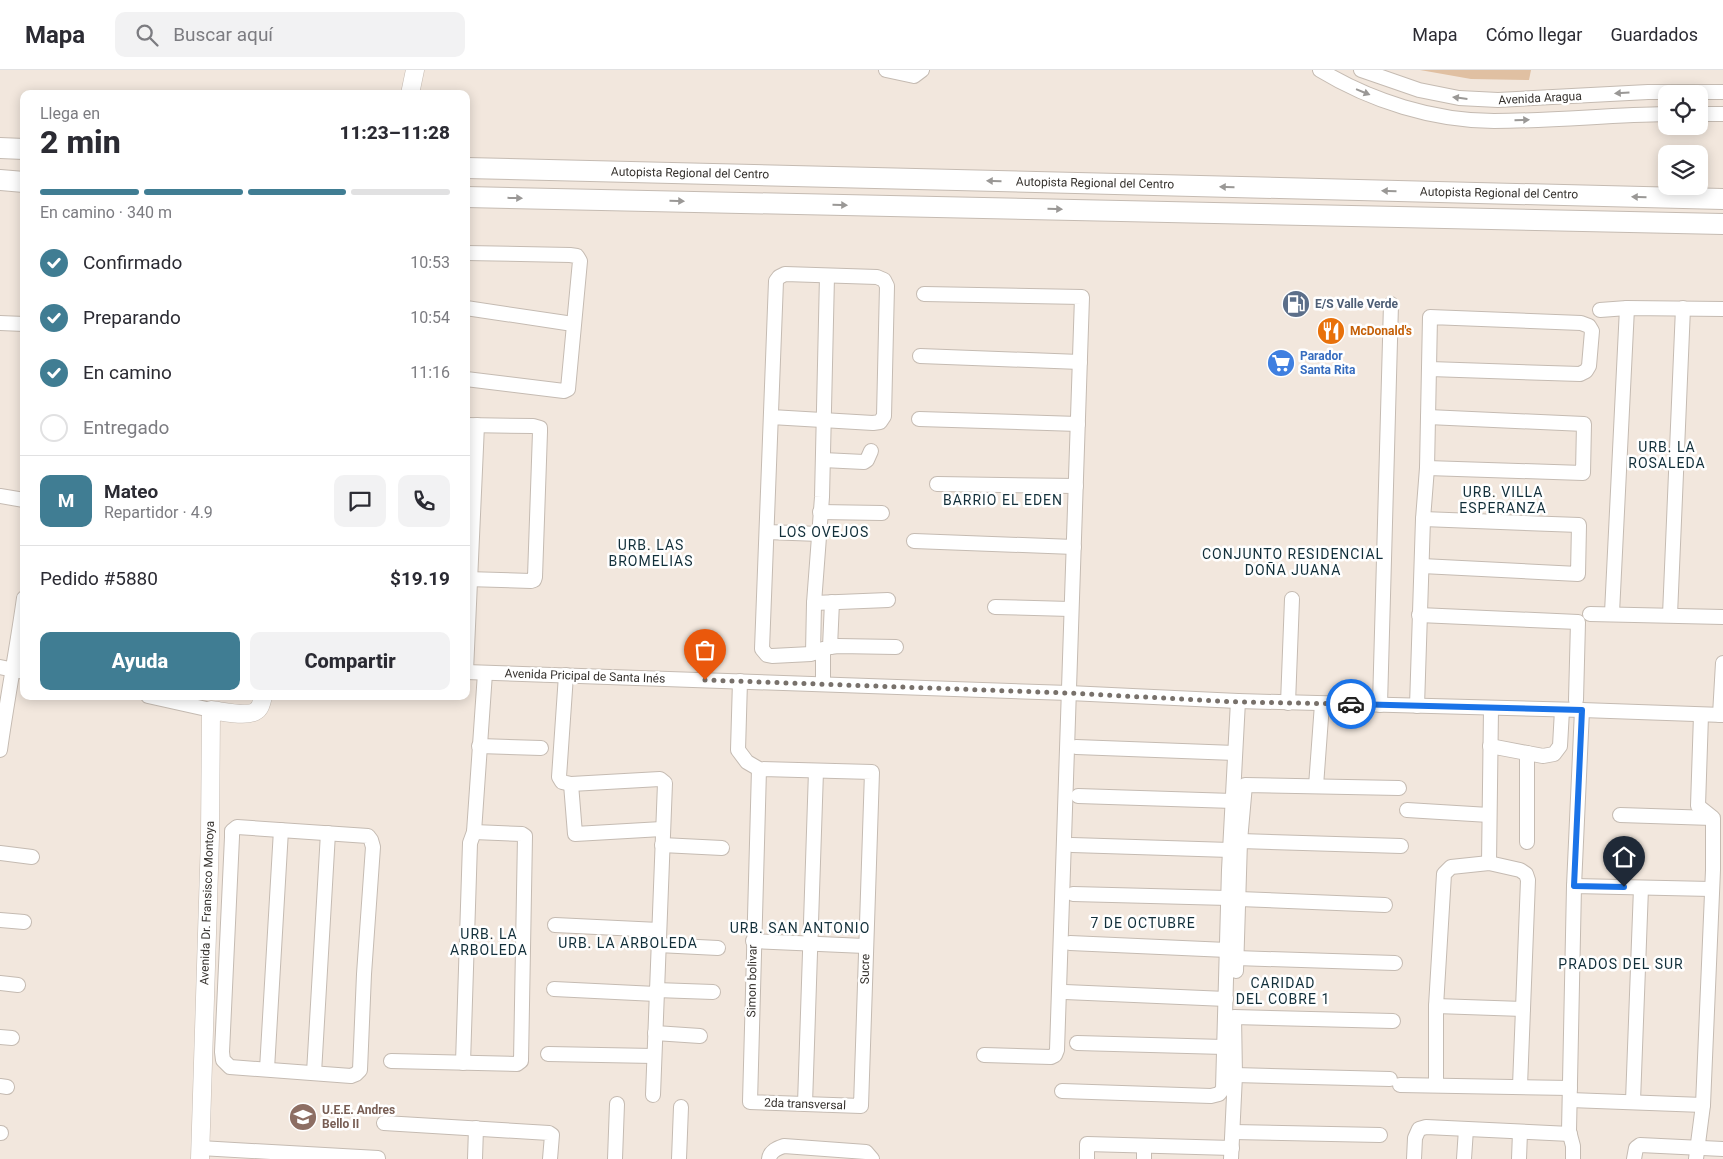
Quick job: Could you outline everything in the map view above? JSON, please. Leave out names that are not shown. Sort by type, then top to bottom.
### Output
[{"type":"highway","points":[[0,148],[20,150]]},
{"type":"highway","name":"Autopista Regional del Centro","points":[[470,168],[1723,199]]},
{"type":"highway","points":[[0,180],[20,182]]},
{"type":"highway","name":"Autopista Regional del Centro","points":[[470,197],[1723,224]]},
{"type":"main road","points":[[411,90],[415,70]]},
{"type":"main road","points":[[211,710],[239,714],[252,713],[259,709],[262,700]]},
{"type":"main road","name":"Avenida Dr. Fransisco Montoya","points":[[200,1154],[210,837],[211,710]]},
{"type":"street","points":[[886,70],[914,76],[922,70]]},
{"type":"street","name":"Avenida Aragua","points":[[1320,70],[1341,83],[1394,104],[1418,111],[1456,118],[1493,121],[1658,114]]},
{"type":"street","name":"Avenida Aragua","points":[[1361,70],[1419,90],[1459,98],[1498,100],[1648,92],[1723,92]]},
{"type":"street","points":[[1648,92],[1649,115]]},
{"type":"street","points":[[1708,114],[1723,114]]},
{"type":"street","points":[[470,253],[577,256],[580,261],[568,389],[564,391],[470,379]]},
{"type":"street","points":[[771,417],[880,422],[884,416],[885,406],[887,286],[884,280],[877,277],[785,274],[776,281],[766,532],[763,652],[772,656],[822,650],[896,647]]},
{"type":"street","points":[[823,684],[822,650],[814,603],[823,460],[827,276]]},
{"type":"street","points":[[924,294],[1082,297],[1074,547],[1070,609],[1057,1050],[1055,1055],[1051,1057],[984,1055]]},
{"type":"street","points":[[1380,705],[1391,304]]},
{"type":"street","points":[[1612,613],[1627,308]]},
{"type":"street","points":[[1600,310],[1627,308],[1723,309]]},
{"type":"street","points":[[1670,616],[1683,308]]},
{"type":"street","points":[[470,309],[573,324]]},
{"type":"street","points":[[1417,706],[1423,519],[1427,468],[1430,317],[1581,323],[1589,326],[1592,330],[1589,366],[1586,371],[1580,374],[1430,369]]},
{"type":"street","points":[[0,323],[20,324]]},
{"type":"street","points":[[920,356],[1080,362]]},
{"type":"street","points":[[1427,468],[1582,473],[1584,424],[1428,418]]},
{"type":"street","points":[[919,419],[1078,424]]},
{"type":"street","points":[[470,476],[471,425],[533,426],[540,428],[534,580],[470,579]]},
{"type":"street","points":[[823,460],[864,462],[871,451]]},
{"type":"street","points":[[937,484],[1076,486]]},
{"type":"street","points":[[0,496],[20,499]]},
{"type":"street","points":[[820,512],[882,513]]},
{"type":"street","points":[[1422,566],[1578,574],[1579,525],[1423,519]]},
{"type":"street","points":[[766,532],[819,534]]},
{"type":"street","points":[[914,541],[1074,547]]},
{"type":"street","points":[[1288,703],[1292,598]]},
{"type":"street","points":[[814,603],[888,600]]},
{"type":"street","points":[[822,650],[832,602]]},
{"type":"street","points":[[995,607],[1070,609]]},
{"type":"street","points":[[1590,614],[1723,617]]},
{"type":"street","points":[[1419,615],[1578,622],[1579,705],[1570,1094],[1570,1134],[1574,1146],[1573,1159]]},
{"type":"street","points":[[0,750],[20,626]]},
{"type":"street","points":[[1722,715],[1723,663]]},
{"type":"street","name":"Avenida Pricipal de Santa Inés","points":[[470,672],[1068,693],[1238,702],[1562,710],[1579,705],[1722,715]]},
{"type":"street","points":[[463,1063],[470,842],[474,832],[486,673]]},
{"type":"street","points":[[566,675],[559,777],[562,782],[571,784],[660,779],[665,783],[653,1095]]},
{"type":"street","points":[[740,681],[738,750],[747,762],[759,769],[816,771],[806,1104]]},
{"type":"street","points":[[166,700],[211,710]]},
{"type":"street","points":[[1062,1091],[1214,1096],[1219,1094],[1224,1086],[1226,999],[1234,899],[1235,846],[1233,801],[1238,702]]},
{"type":"street","points":[[1316,786],[1322,704]]},
{"type":"street","points":[[1489,863],[1488,814],[1491,709]]},
{"type":"street","points":[[1490,746],[1543,756],[1554,754],[1560,746],[1562,710]]},
{"type":"street","points":[[1697,1154],[1703,1105],[1713,870],[1712,818],[1698,806],[1701,715]]},
{"type":"street","points":[[479,746],[541,748]]},
{"type":"street","points":[[1076,747],[1235,753]]},
{"type":"street","points":[[1527,753],[1527,842]]},
{"type":"street","name":"Simon bolivar","points":[[750,1102],[759,769]]},
{"type":"street","name":"Sucre","points":[[816,771],[872,772],[861,1106]]},
{"type":"street","points":[[571,784],[576,834],[662,830]]},
{"type":"street","points":[[1235,846],[1245,784],[1399,788]]},
{"type":"street","points":[[1078,796],[1233,801]]},
{"type":"street","points":[[1407,810],[1488,814]]},
{"type":"street","points":[[1620,815],[1712,818]]},
{"type":"street","points":[[237,827],[281,830],[368,836],[372,844],[360,1070],[351,1076],[230,1067],[222,1057],[232,832],[237,827]]},
{"type":"street","points":[[267,1070],[281,830]]},
{"type":"street","points":[[391,1061],[517,1064],[521,1061],[525,836],[522,834],[474,832]]},
{"type":"street","points":[[314,1073],[328,833]]},
{"type":"street","points":[[210,837],[232,837]]},
{"type":"street","points":[[662,845],[722,848]]},
{"type":"street","points":[[1072,845],[1401,846]]},
{"type":"street","points":[[0,853],[32,857]]},
{"type":"street","points":[[1436,1085],[1436,1006],[1444,874],[1451,867],[1489,863],[1520,870],[1526,874],[1528,880],[1520,1086]]},
{"type":"street","points":[[1574,886],[1711,889]]},
{"type":"street","points":[[1633,1101],[1641,888]]},
{"type":"street","points":[[1073,894],[1385,905]]},
{"type":"street","points":[[0,920],[24,922]]},
{"type":"street","points":[[555,925],[659,930]]},
{"type":"street","points":[[753,941],[865,946]]},
{"type":"street","points":[[1070,942],[1231,954],[1394,963]]},
{"type":"street","points":[[658,945],[718,948]]},
{"type":"street","points":[[1087,1159],[1087,1144],[1144,1152],[1232,1154],[1235,1074],[1231,954]]},
{"type":"street","points":[[0,983],[18,985]]},
{"type":"street","points":[[554,989],[713,992]]},
{"type":"street","points":[[1065,992],[1226,999]]},
{"type":"street","points":[[1436,1006],[1523,1009]]},
{"type":"street","points":[[1234,1017],[1393,1021]]},
{"type":"street","points":[[655,1033],[700,1036]]},
{"type":"street","points":[[1076,1043],[1224,1047]]},
{"type":"street","points":[[548,1054],[654,1056]]},
{"type":"street","points":[[1235,1074],[1436,1085],[1520,1086],[1633,1101],[1703,1105]]},
{"type":"street","name":"2da transversal","points":[[750,1102],[861,1106]]},
{"type":"street","points":[[615,1159],[617,1104]]},
{"type":"street","points":[[679,1159],[681,1107]]},
{"type":"street","points":[[384,1123],[549,1133],[552,1135],[550,1159]]},
{"type":"street","points":[[1414,1159],[1415,1138],[1419,1129],[1426,1127],[1570,1134]]},
{"type":"street","points":[[475,1159],[476,1128]]},
{"type":"street","points":[[1464,1159],[1466,1129]]},
{"type":"street","points":[[1233,1132],[1380,1135]]},
{"type":"street","points":[[1519,1159],[1520,1132]]},
{"type":"street","points":[[1634,1159],[1636,1148],[1640,1145],[1697,1154],[1723,1149]]},
{"type":"street","points":[[770,1159],[776,1148],[784,1146],[866,1152],[872,1159]]},
{"type":"street","points":[[200,1154],[298,1157],[314,1153],[378,1158]]},
{"type":"shaded area","points":[[1420,70],[1531,70],[1529,80],[1471,79]]},
{"type":"way so far","points":[[705,680],[1068,693],[1238,702],[1351,704]]},
{"type":"place","name":"E/S Valle Verde","points":[[1296,304]]},
{"type":"place","name":"McDonald's","points":[[1331,331]]},
{"type":"place","name":"Parador Santa Rita","points":[[1281,363]]},
{"type":"place","name":"U.E.E. Andres Bello II","points":[[303,1117]]},
{"type":"district","name":"URB. LA ROSALEDA","points":[[1667,456]]},
{"type":"district","name":"BARRIO EL EDEN","points":[[1003,500]]},
{"type":"district","name":"URB. VILLA ESPERANZA","points":[[1503,500]]},
{"type":"district","name":"LOS OVEJOS","points":[[824,532]]},
{"type":"district","name":"URB. LAS BROMELIAS","points":[[651,554]]},
{"type":"district","name":"CONJUNTO RESIDENCIAL DOÑA JUANA","points":[[1293,562]]},
{"type":"district","name":"7 DE OCTUBRE","points":[[1143,923]]},
{"type":"district","name":"URB. SAN ANTONIO","points":[[800,928]]},
{"type":"district","name":"URB. LA ARBOLEDA","points":[[489,942]]},
{"type":"district","name":"URB. LA ARBOLEDA","points":[[628,943]]},
{"type":"district","name":"PRADOS DEL SUR","points":[[1621,964]]},
{"type":"district","name":"CARIDAD DEL COBRE 1","points":[[1283,992]]},
{"type":"route","points":[[1351,704],[1582,710],[1574,886],[1624,887]]}]
